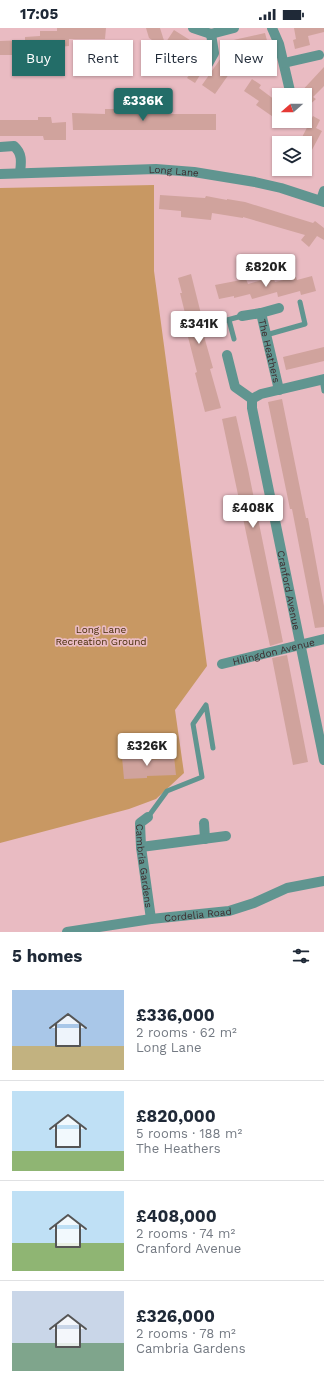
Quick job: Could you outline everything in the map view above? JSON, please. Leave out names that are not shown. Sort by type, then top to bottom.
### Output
[{"type":"street","points":[[193,28],[211,34],[234,28]]},
{"type":"street","points":[[272,28],[279,44],[289,88]]},
{"type":"street","points":[[211,34],[214,52],[212,56]]},
{"type":"street","points":[[284,63],[319,55]]},
{"type":"street","points":[[0,147],[14,146],[18,150],[21,158],[20,173]]},
{"type":"street","name":"Long Lane","points":[[0,174],[156,169],[194,172],[255,182],[323,198]]},
{"type":"street","name":"The Heathers","points":[[242,316],[279,308]]},
{"type":"street","name":"The Heathers","points":[[261,313],[279,390]]},
{"type":"street","points":[[227,355],[235,387],[252,399],[261,394],[323,379]]},
{"type":"street","name":"Cranford Avenue","points":[[252,399],[252,408],[324,760]]},
{"type":"street","name":"Hilingdon Avenue","points":[[222,664],[324,639]]},
{"type":"street","name":"Cambria Gardens","points":[[148,817],[140,823],[141,847],[151,919]]},
{"type":"street","points":[[204,823],[205,839]]},
{"type":"street","points":[[141,847],[226,836]]},
{"type":"street","name":"Cordelia Road","points":[[67,932],[113,929],[151,919],[229,910],[254,903],[287,888],[324,881]]},
{"type":"lane","points":[[266,335],[305,324],[300,302]]},
{"type":"lane","points":[[216,323],[242,316]]},
{"type":"lane","points":[[229,320],[234,340]]},
{"type":"lane","points":[[323,379],[324,391]]},
{"type":"lane","points":[[148,817],[167,791],[202,777],[193,724],[206,705],[213,748]]},
{"type":"green space","name":"Long Lane Recreation Ground","points":[[154,185],[154,271],[207,666],[175,710],[184,773],[156,799],[129,809],[0,843],[0,188]]},
{"type":"building","points":[[57,28],[106,28],[105,39],[69,39],[69,46],[65,46],[65,40],[25,40],[25,37],[40,36],[40,31],[57,31]]},
{"type":"building","points":[[146,28],[160,28],[164,40],[152,40],[149,38]]},
{"type":"building","points":[[294,28],[324,28],[324,32],[308,36],[310,45],[295,49],[293,40],[296,39]]},
{"type":"building","points":[[174,30],[190,40],[167,40]]},
{"type":"building","points":[[265,33],[267,40],[234,40]]},
{"type":"building","points":[[0,41],[12,41],[12,55],[0,55]]},
{"type":"building","points":[[220,59],[220,76],[228,76],[215,94],[202,85],[208,76],[212,76],[212,71]]},
{"type":"building","points":[[324,67],[324,86],[313,97],[316,99],[312,103],[312,88],[304,88]]},
{"type":"building","points":[[188,76],[199,76],[195,83],[187,78]]},
{"type":"building","points":[[252,79],[261,85],[259,88],[272,98],[272,116],[256,105],[259,101],[244,91]]},
{"type":"building","points":[[105,109],[117,109],[117,114],[216,114],[216,130],[73,130],[72,113],[105,114]]},
{"type":"building","points":[[313,116],[320,120],[316,128],[322,131],[312,150],[312,136],[303,136],[307,128],[312,128]]},
{"type":"building","points":[[38,117],[51,117],[52,123],[66,122],[66,140],[44,140],[43,136],[0,136],[0,120],[38,120]]},
{"type":"building","points":[[160,195],[205,198],[206,196],[245,202],[313,223],[315,221],[324,228],[324,240],[317,236],[309,247],[301,240],[305,235],[243,217],[212,213],[211,220],[181,217],[181,211],[159,209]]},
{"type":"building","points":[[191,274],[203,322],[202,329],[213,368],[210,369],[221,408],[205,412],[195,373],[197,372],[187,333],[190,333],[180,293],[182,293],[178,278]]},
{"type":"building","points":[[312,276],[316,291],[301,295],[300,291],[278,297],[277,292],[252,299],[250,294],[234,298],[234,296],[219,299],[215,285],[246,279],[248,284],[273,277],[275,282],[296,277],[297,280]]},
{"type":"building","points":[[324,347],[324,361],[286,370],[283,357]]},
{"type":"building","points":[[282,399],[306,518],[308,518],[324,606],[324,627],[315,628],[292,509],[290,509],[268,402]]},
{"type":"building","points":[[236,416],[283,642],[270,646],[222,419]]},
{"type":"building","points":[[287,655],[308,762],[293,765],[272,658]]},
{"type":"building","points":[[146,754],[146,760],[164,759],[174,756],[176,775],[147,776],[147,778],[124,779],[122,757]]}]
